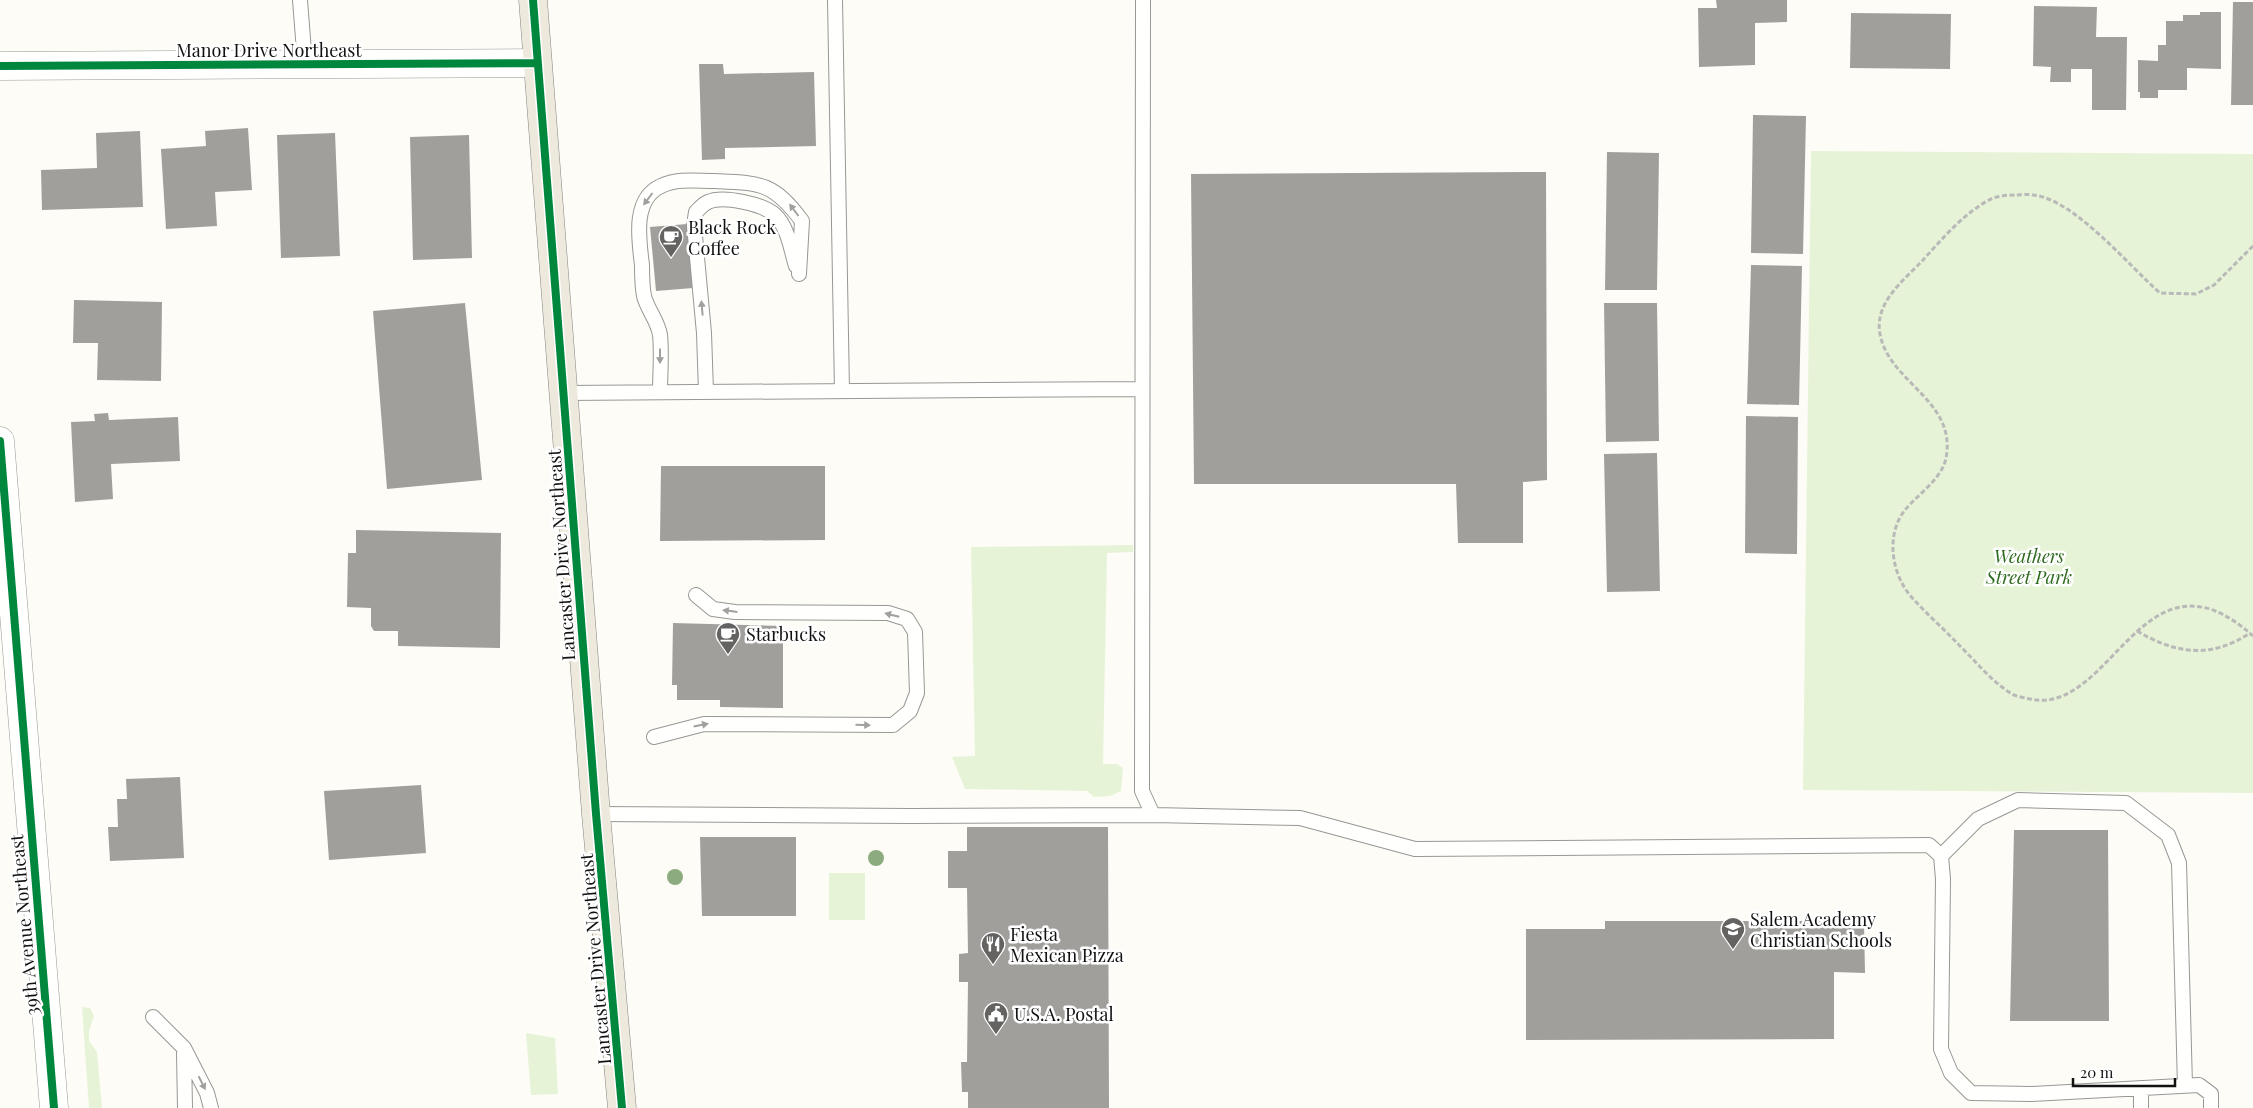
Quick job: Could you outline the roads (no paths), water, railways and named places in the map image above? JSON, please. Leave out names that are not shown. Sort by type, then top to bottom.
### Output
[{"type":"main road","name":"Lancaster Drive Northeast","points":[[534,0],[596,814],[622,1108]]},
{"type":"street","name":"Manor Drive Northeast","points":[[0,66],[538,63]]},
{"type":"street","name":"39th Avenue Northeast","points":[[0,441],[54,1108]]},
{"type":"lane","points":[[300,0],[304,64]]},
{"type":"lane","points":[[835,0],[842,391]]},
{"type":"lane","points":[[1143,0],[1142,791],[1152,815]]},
{"type":"lane","points":[[660,392],[660,334],[644,296],[639,236],[640,216],[645,200],[660,186],[683,180],[757,183],[776,192],[789,203],[802,221],[799,274],[786,233],[775,215],[753,204],[727,200],[708,202],[696,212],[694,225],[704,333],[706,392]]},
{"type":"lane","points":[[564,393],[1142,389]]},
{"type":"lane","points":[[654,737],[704,724],[892,725],[910,711],[917,693],[915,632],[907,619],[888,613],[735,612],[712,609],[696,595]]},
{"type":"lane","points":[[1941,856],[1978,819],[2018,800],[2126,803],[2168,835],[2179,863],[2184,1086]]},
{"type":"lane","points":[[596,814],[1152,815],[1300,818],[1415,849],[1929,846],[1941,856],[1943,879],[1941,1049],[1951,1073],[1971,1093],[2031,1094],[2199,1085],[2211,1094],[2211,1108]]},
{"type":"lane","points":[[153,1017],[184,1048],[208,1093],[211,1108]]},
{"type":"lane","points":[[184,1048],[185,1108]]},
{"type":"lane","points":[[2141,1088],[2142,1108]]},
{"type":"lane","points":[[2031,1094],[2031,1108]]},
{"type":"place","name":"Black Rock Coffee","points":[[671,258]]},
{"type":"place","name":"Starbucks","points":[[728,655]]},
{"type":"place","name":"Salem Academy Christian Schools","points":[[1733,950]]},
{"type":"place","name":"Fiesta Mexican Pizza","points":[[993,965]]},
{"type":"place","name":"U.S.A. Postal","points":[[996,1035]]},
{"type":"park label","name":"Weathers Street Park","points":[[2029,566]]}]
